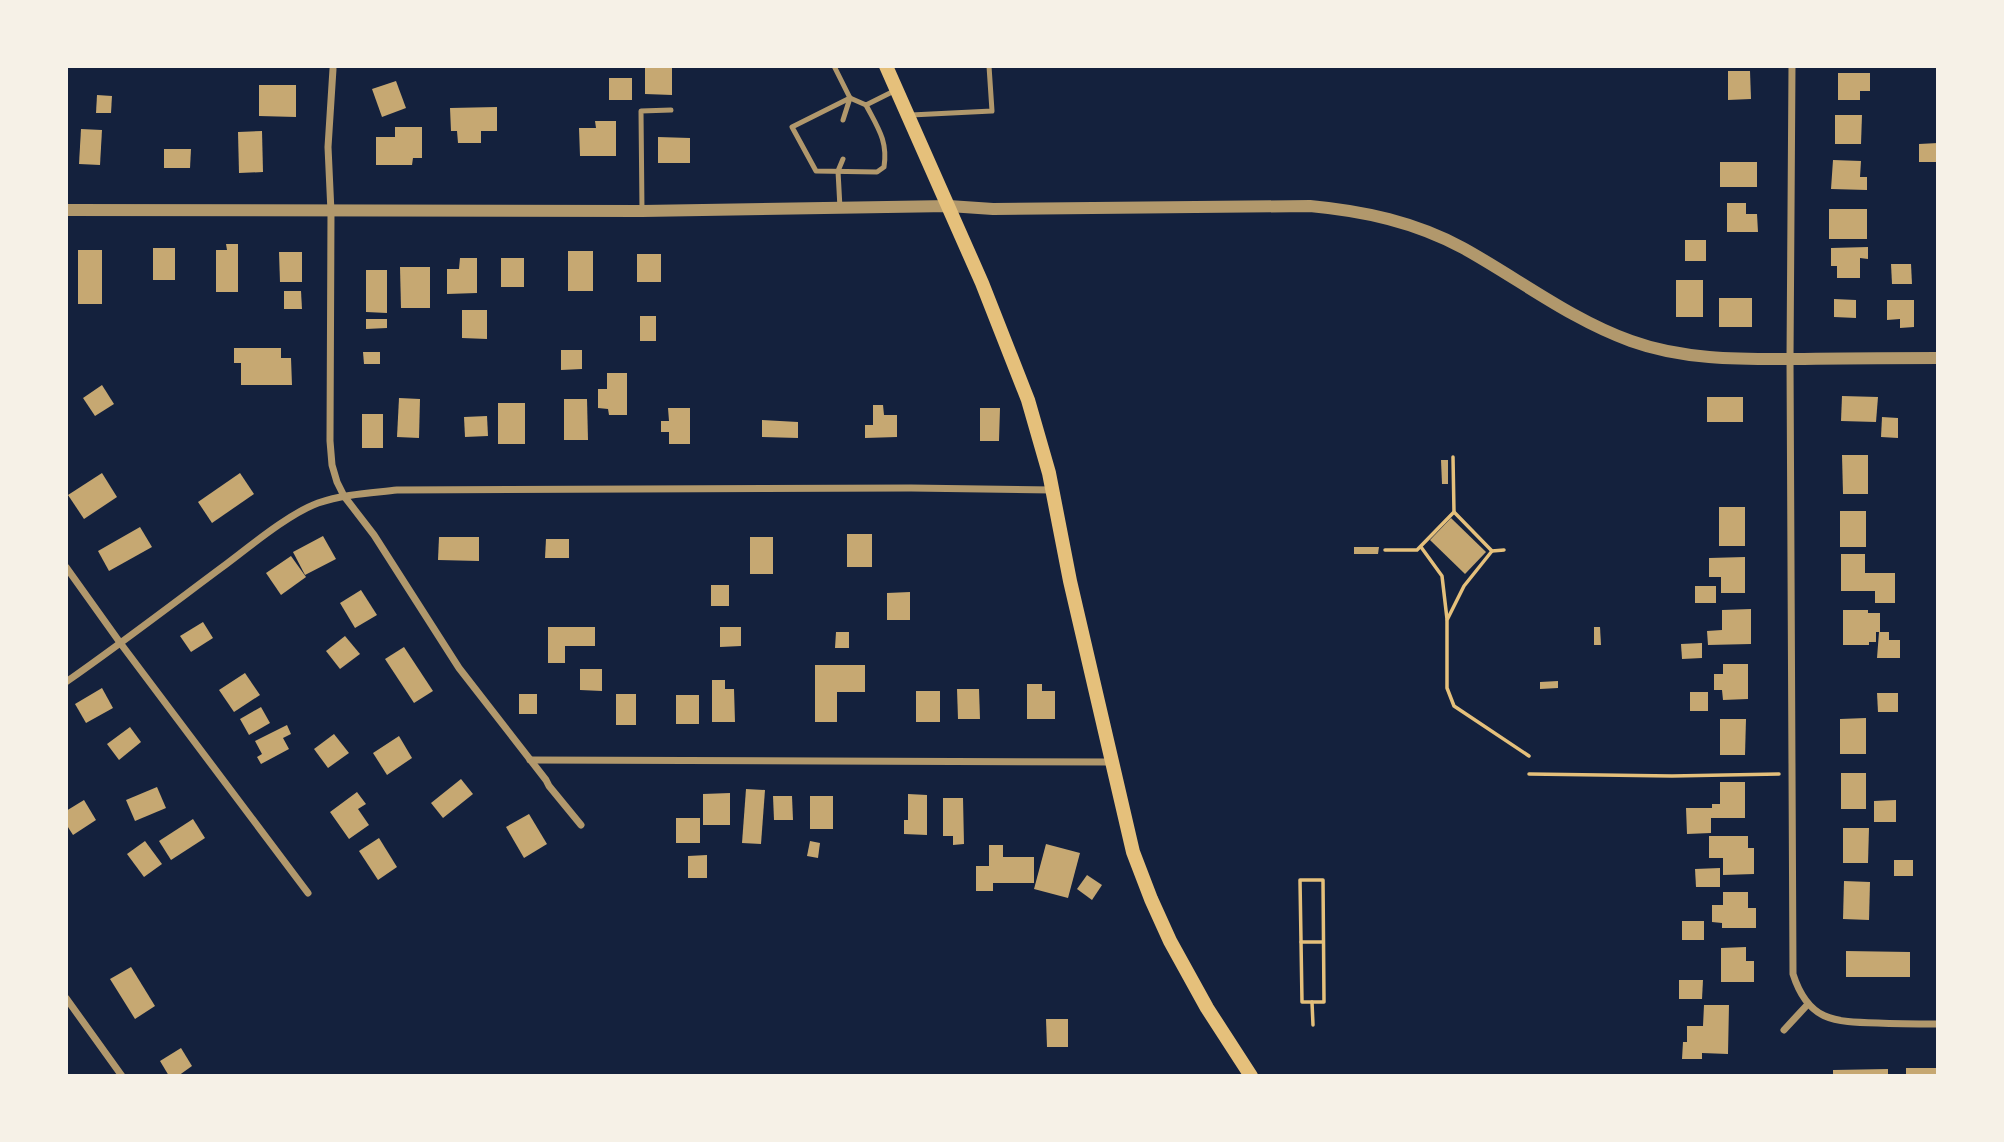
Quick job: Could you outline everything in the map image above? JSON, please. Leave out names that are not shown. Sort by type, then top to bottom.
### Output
[{"type":"main road","points":[[886,66],[982,283],[1028,400],[1052,490],[1070,581],[1133,852],[1170,941],[1207,1008],[1251,1076]]},
{"type":"street","points":[[1792,66],[1790,359],[1793,974],[1798,991],[1808,1004],[1824,1016],[1840,1022],[1937,1024]]},
{"type":"street","points":[[333,69],[328,147],[331,212],[330,441],[337,482],[459,668],[581,825]]},
{"type":"street","points":[[66,210],[642,211],[949,206],[993,209],[1286,206],[1344,209],[1389,218],[1423,229],[1463,248],[1579,317],[1629,340],[1668,353],[1730,358],[1937,358]]},
{"type":"street","points":[[66,681],[121,644],[298,512],[317,503],[344,496],[397,490],[1052,490]]},
{"type":"street","points":[[66,567],[308,893]]},
{"type":"street","points":[[530,760],[1112,762]]},
{"type":"street","points":[[66,998],[122,1076]]},
{"type":"street","points":[[1784,1030],[1808,1004]]},
{"type":"lane","points":[[834,66],[850,98],[866,105],[885,141],[884,167],[877,172],[816,171],[792,127],[850,98]]},
{"type":"lane","points":[[907,115],[992,111],[989,66]]},
{"type":"lane","points":[[866,105],[896,90]]},
{"type":"lane","points":[[843,120],[850,98]]},
{"type":"lane","points":[[642,211],[641,111],[671,110]]},
{"type":"lane","points":[[840,208],[838,171],[843,159]]},
{"type":"path","points":[[1453,457],[1454,512],[1492,551]]},
{"type":"path","points":[[1385,550],[1417,550],[1454,512]]},
{"type":"path","points":[[1421,547],[1442,576],[1447,620],[1447,688],[1454,706],[1529,756]]},
{"type":"path","points":[[1447,620],[1464,586],[1492,551],[1504,550]]},
{"type":"path","points":[[1529,774],[1792,774]]},
{"type":"path","points":[[1300,880],[1323,880],[1324,1002],[1301,1002],[1301,942],[1300,880]]},
{"type":"path","points":[[1301,942],[1323,942]]},
{"type":"path","points":[[1312,1002],[1313,1025]]},
{"type":"building","points":[[645,66],[672,66],[672,95],[645,94]]},
{"type":"building","points":[[1728,71],[1750,71],[1751,99],[1728,100]]},
{"type":"building","points":[[1838,73],[1870,73],[1870,91],[1860,91],[1860,100],[1838,100]]},
{"type":"building","points":[[609,78],[632,78],[632,100],[609,100]]},
{"type":"building","points":[[396,81],[406,108],[382,117],[372,89]]},
{"type":"building","points":[[259,85],[296,85],[296,117],[259,116]]},
{"type":"building","points":[[97,95],[112,96],[111,113],[96,113]]},
{"type":"building","points":[[497,107],[497,131],[481,131],[481,143],[458,143],[457,131],[451,131],[450,108]]},
{"type":"building","points":[[1835,115],[1862,115],[1861,144],[1835,144]]},
{"type":"building","points":[[595,121],[616,121],[616,156],[580,156],[579,128],[596,128]]},
{"type":"building","points":[[395,127],[422,127],[422,158],[413,158],[412,165],[376,165],[376,137],[395,137]]},
{"type":"building","points":[[81,129],[102,130],[100,165],[79,164]]},
{"type":"building","points":[[262,131],[263,172],[239,173],[238,132]]},
{"type":"building","points":[[658,137],[690,138],[690,163],[658,163]]},
{"type":"building","points":[[1938,143],[1938,162],[1919,162],[1919,144]]},
{"type":"building","points":[[164,149],[191,149],[190,168],[164,168]]},
{"type":"building","points":[[1833,160],[1861,161],[1860,177],[1867,177],[1867,190],[1831,189]]},
{"type":"building","points":[[1720,162],[1757,162],[1757,187],[1720,187]]},
{"type":"building","points":[[1727,203],[1746,203],[1746,214],[1757,214],[1758,232],[1727,232]]},
{"type":"building","points":[[1829,209],[1867,209],[1867,239],[1829,239]]},
{"type":"building","points":[[1685,240],[1706,240],[1706,261],[1685,261]]},
{"type":"building","points":[[226,244],[238,244],[238,292],[216,292],[216,250],[227,250]]},
{"type":"building","points":[[1868,247],[1868,259],[1860,258],[1860,278],[1837,278],[1837,266],[1831,266],[1831,248]]},
{"type":"building","points":[[153,248],[175,248],[175,280],[153,280]]},
{"type":"building","points":[[78,250],[102,250],[102,304],[78,304]]},
{"type":"building","points":[[568,251],[593,251],[593,291],[568,291]]},
{"type":"building","points":[[279,252],[302,252],[302,282],[280,282]]},
{"type":"building","points":[[637,254],[661,254],[661,282],[637,282]]},
{"type":"building","points":[[460,258],[477,258],[477,293],[447,294],[447,269],[459,269]]},
{"type":"building","points":[[501,258],[524,258],[524,287],[501,287]]},
{"type":"building","points":[[1891,264],[1911,264],[1912,284],[1892,284]]},
{"type":"building","points":[[400,267],[430,267],[430,308],[401,308]]},
{"type":"building","points":[[366,270],[387,270],[387,313],[366,312]]},
{"type":"building","points":[[1676,280],[1703,280],[1703,317],[1676,317]]},
{"type":"building","points":[[284,291],[301,291],[302,309],[284,309]]},
{"type":"building","points":[[1719,298],[1752,298],[1752,327],[1719,327]]},
{"type":"building","points":[[1834,299],[1856,300],[1856,318],[1834,317]]},
{"type":"building","points":[[1887,300],[1914,300],[1914,327],[1900,328],[1900,319],[1887,320]]},
{"type":"building","points":[[462,310],[487,310],[487,339],[462,338]]},
{"type":"building","points":[[640,316],[656,316],[656,341],[640,341]]},
{"type":"building","points":[[366,319],[387,319],[387,328],[366,329]]},
{"type":"building","points":[[234,348],[281,348],[281,358],[291,358],[292,385],[241,385],[241,363],[234,363]]},
{"type":"building","points":[[561,350],[582,350],[582,369],[561,370]]},
{"type":"building","points":[[363,352],[380,352],[380,364],[364,364]]},
{"type":"building","points":[[607,373],[627,373],[627,415],[609,415],[608,409],[598,408],[598,389],[607,389]]},
{"type":"building","points":[[102,385],[114,404],[95,416],[83,398]]},
{"type":"building","points":[[1842,396],[1878,397],[1876,422],[1841,421]]},
{"type":"building","points":[[1707,397],[1743,397],[1743,422],[1707,422]]},
{"type":"building","points":[[399,398],[420,399],[419,438],[397,437]]},
{"type":"building","points":[[564,399],[587,399],[588,440],[564,440]]},
{"type":"building","points":[[498,403],[525,403],[525,444],[498,444]]},
{"type":"building","points":[[873,405],[883,405],[884,415],[897,415],[897,437],[865,438],[865,425],[873,425]]},
{"type":"building","points":[[668,408],[690,408],[690,444],[669,444],[669,432],[661,432],[661,421],[669,421]]},
{"type":"building","points":[[980,408],[1000,408],[999,441],[980,441]]},
{"type":"building","points":[[362,414],[383,414],[383,448],[362,448]]},
{"type":"building","points":[[487,416],[488,436],[465,437],[464,417]]},
{"type":"building","points":[[1882,417],[1898,418],[1898,438],[1881,437]]},
{"type":"building","points":[[762,420],[798,422],[798,438],[762,437]]},
{"type":"building","points":[[1842,455],[1868,455],[1868,494],[1843,494]]},
{"type":"building","points":[[1441,460],[1448,460],[1448,484],[1442,484]]},
{"type":"building","points":[[102,473],[117,497],[84,519],[68,495]]},
{"type":"building","points":[[240,473],[254,494],[212,523],[198,502]]},
{"type":"building","points":[[1719,507],[1745,507],[1745,546],[1719,546]]},
{"type":"building","points":[[1840,511],[1866,511],[1866,547],[1840,547]]},
{"type":"building","points":[[1451,518],[1486,552],[1465,574],[1430,540]]},
{"type":"building","points":[[140,527],[152,547],[109,571],[98,551]]},
{"type":"building","points":[[847,534],[872,534],[872,567],[847,567]]},
{"type":"building","points":[[323,536],[336,559],[305,575],[293,552]]},
{"type":"building","points":[[439,537],[479,537],[479,561],[438,560]]},
{"type":"building","points":[[750,537],[773,537],[773,574],[750,574]]},
{"type":"building","points":[[546,539],[569,539],[569,558],[545,558]]},
{"type":"building","points":[[1354,547],[1379,547],[1378,554],[1354,554]]},
{"type":"building","points":[[1841,554],[1865,554],[1865,573],[1895,573],[1895,603],[1875,603],[1875,591],[1841,591]]},
{"type":"building","points":[[291,556],[306,577],[281,595],[266,573]]},
{"type":"building","points":[[1745,557],[1745,593],[1721,593],[1721,577],[1709,577],[1709,558]]},
{"type":"building","points":[[711,585],[729,585],[729,606],[711,606]]},
{"type":"building","points":[[1695,586],[1716,586],[1716,603],[1695,603]]},
{"type":"building","points":[[361,590],[377,615],[355,628],[340,603]]},
{"type":"building","points":[[910,592],[910,620],[887,620],[887,593]]},
{"type":"building","points":[[1751,609],[1751,644],[1708,645],[1707,631],[1722,630],[1722,610]]},
{"type":"building","points":[[1843,610],[1880,613],[1880,632],[1876,632],[1876,642],[1869,642],[1869,645],[1843,645]]},
{"type":"building","points":[[203,622],[213,638],[191,652],[180,636]]},
{"type":"building","points":[[548,627],[595,627],[595,646],[565,646],[565,663],[548,663]]},
{"type":"building","points":[[720,627],[741,627],[741,646],[720,647]]},
{"type":"building","points":[[1594,627],[1600,627],[1601,645],[1594,645]]},
{"type":"building","points":[[836,632],[849,632],[849,648],[835,648]]},
{"type":"building","points":[[1879,632],[1889,632],[1889,640],[1900,640],[1900,658],[1877,658]]},
{"type":"building","points":[[345,636],[360,654],[340,669],[326,651]]},
{"type":"building","points":[[1702,643],[1702,658],[1682,659],[1681,644]]},
{"type":"building","points":[[404,647],[433,691],[414,703],[385,659]]},
{"type":"building","points":[[1723,664],[1748,664],[1748,699],[1723,700],[1722,690],[1714,690],[1714,674],[1723,674]]},
{"type":"building","points":[[815,665],[865,665],[865,692],[837,692],[837,722],[815,722]]},
{"type":"building","points":[[580,669],[602,669],[602,691],[580,690]]},
{"type":"building","points":[[245,673],[260,695],[234,712],[219,690]]},
{"type":"building","points":[[712,680],[725,680],[725,689],[734,689],[735,722],[712,722]]},
{"type":"building","points":[[1558,681],[1558,688],[1540,689],[1540,682]]},
{"type":"building","points":[[1027,684],[1042,684],[1042,691],[1055,691],[1055,719],[1027,719]]},
{"type":"building","points":[[102,688],[113,708],[86,723],[75,704]]},
{"type":"building","points":[[957,689],[979,689],[980,719],[958,719]]},
{"type":"building","points":[[916,691],[940,691],[940,722],[916,722]]},
{"type":"building","points":[[1690,692],[1708,692],[1708,711],[1690,711]]},
{"type":"building","points":[[1877,693],[1898,693],[1898,712],[1878,712]]},
{"type":"building","points":[[519,694],[537,694],[537,714],[519,714]]},
{"type":"building","points":[[616,694],[636,694],[636,725],[616,725]]},
{"type":"building","points":[[676,695],[699,695],[699,724],[676,724]]},
{"type":"building","points":[[261,707],[270,723],[249,735],[240,719]]},
{"type":"building","points":[[1866,718],[1866,754],[1840,754],[1840,719]]},
{"type":"building","points":[[1720,719],[1746,719],[1745,755],[1720,755]]},
{"type":"building","points":[[287,725],[291,734],[283,738],[289,749],[261,764],[257,757],[262,754],[255,741]]},
{"type":"building","points":[[130,727],[141,742],[119,760],[107,744]]},
{"type":"building","points":[[334,734],[349,753],[328,768],[314,749]]},
{"type":"building","points":[[399,736],[412,758],[387,775],[373,753]]},
{"type":"building","points":[[1841,773],[1866,773],[1866,809],[1841,809]]},
{"type":"building","points":[[461,779],[473,794],[443,818],[431,803]]},
{"type":"building","points":[[1720,782],[1745,782],[1745,818],[1711,818],[1711,833],[1687,834],[1686,808],[1712,808],[1712,804],[1720,804]]},
{"type":"building","points":[[157,787],[166,808],[135,821],[126,800]]},
{"type":"building","points":[[746,789],[765,790],[761,844],[742,843]]},
{"type":"building","points":[[357,792],[366,804],[358,809],[369,825],[349,839],[330,812]]},
{"type":"building","points":[[730,793],[730,825],[703,825],[703,794]]},
{"type":"building","points":[[908,794],[927,795],[927,835],[904,834],[904,820],[908,820]]},
{"type":"building","points":[[773,796],[792,796],[793,820],[774,820]]},
{"type":"building","points":[[810,796],[833,796],[833,829],[810,829]]},
{"type":"building","points":[[943,798],[963,798],[964,844],[953,845],[953,836],[943,836]]},
{"type":"building","points":[[84,800],[96,820],[73,835],[66,824],[66,811]]},
{"type":"building","points":[[1896,800],[1896,822],[1874,822],[1874,801]]},
{"type":"building","points":[[529,814],[547,844],[524,858],[506,827]]},
{"type":"building","points":[[676,818],[700,818],[700,843],[676,843]]},
{"type":"building","points":[[193,819],[205,838],[171,860],[159,841]]},
{"type":"building","points":[[1843,828],[1869,828],[1868,863],[1843,863]]},
{"type":"building","points":[[1709,836],[1748,836],[1748,848],[1754,848],[1754,874],[1723,875],[1723,858],[1709,858]]},
{"type":"building","points":[[379,838],[397,867],[378,880],[359,851]]},
{"type":"building","points":[[145,841],[162,864],[144,877],[127,854]]},
{"type":"building","points":[[810,841],[820,843],[818,858],[807,856]]},
{"type":"building","points":[[1046,844],[1080,853],[1068,898],[1034,889]]},
{"type":"building","points":[[989,845],[1003,845],[1003,857],[1034,857],[1034,883],[993,883],[993,891],[976,891],[976,866],[989,866]]},
{"type":"building","points":[[707,855],[707,878],[688,878],[688,856]]},
{"type":"building","points":[[1894,860],[1913,860],[1913,876],[1894,876]]},
{"type":"building","points":[[1720,868],[1720,887],[1696,887],[1695,869]]},
{"type":"building","points":[[1087,875],[1102,885],[1092,900],[1077,889]]},
{"type":"building","points":[[1844,881],[1870,882],[1869,920],[1843,919]]},
{"type":"building","points":[[1723,892],[1748,892],[1748,908],[1756,908],[1756,928],[1722,928],[1722,923],[1712,922],[1712,905],[1723,905]]},
{"type":"building","points":[[1682,921],[1704,921],[1704,940],[1682,940]]},
{"type":"building","points":[[1746,947],[1746,961],[1754,961],[1754,982],[1721,982],[1721,948]]},
{"type":"building","points":[[1846,951],[1910,952],[1910,977],[1846,977]]},
{"type":"building","points":[[131,967],[155,1006],[135,1019],[110,979]]},
{"type":"building","points":[[1679,980],[1703,980],[1702,999],[1679,999]]},
{"type":"building","points":[[1704,1005],[1729,1005],[1728,1054],[1702,1053],[1702,1059],[1682,1059],[1683,1042],[1687,1042],[1687,1026],[1703,1026]]},
{"type":"building","points":[[1046,1019],[1068,1019],[1068,1047],[1047,1047]]},
{"type":"building","points":[[181,1048],[192,1066],[178,1076],[169,1076],[160,1061]]},
{"type":"building","points":[[1906,1068],[1938,1068],[1938,1076],[1906,1076]]},
{"type":"building","points":[[1888,1069],[1888,1076],[1833,1076],[1833,1070]]}]
